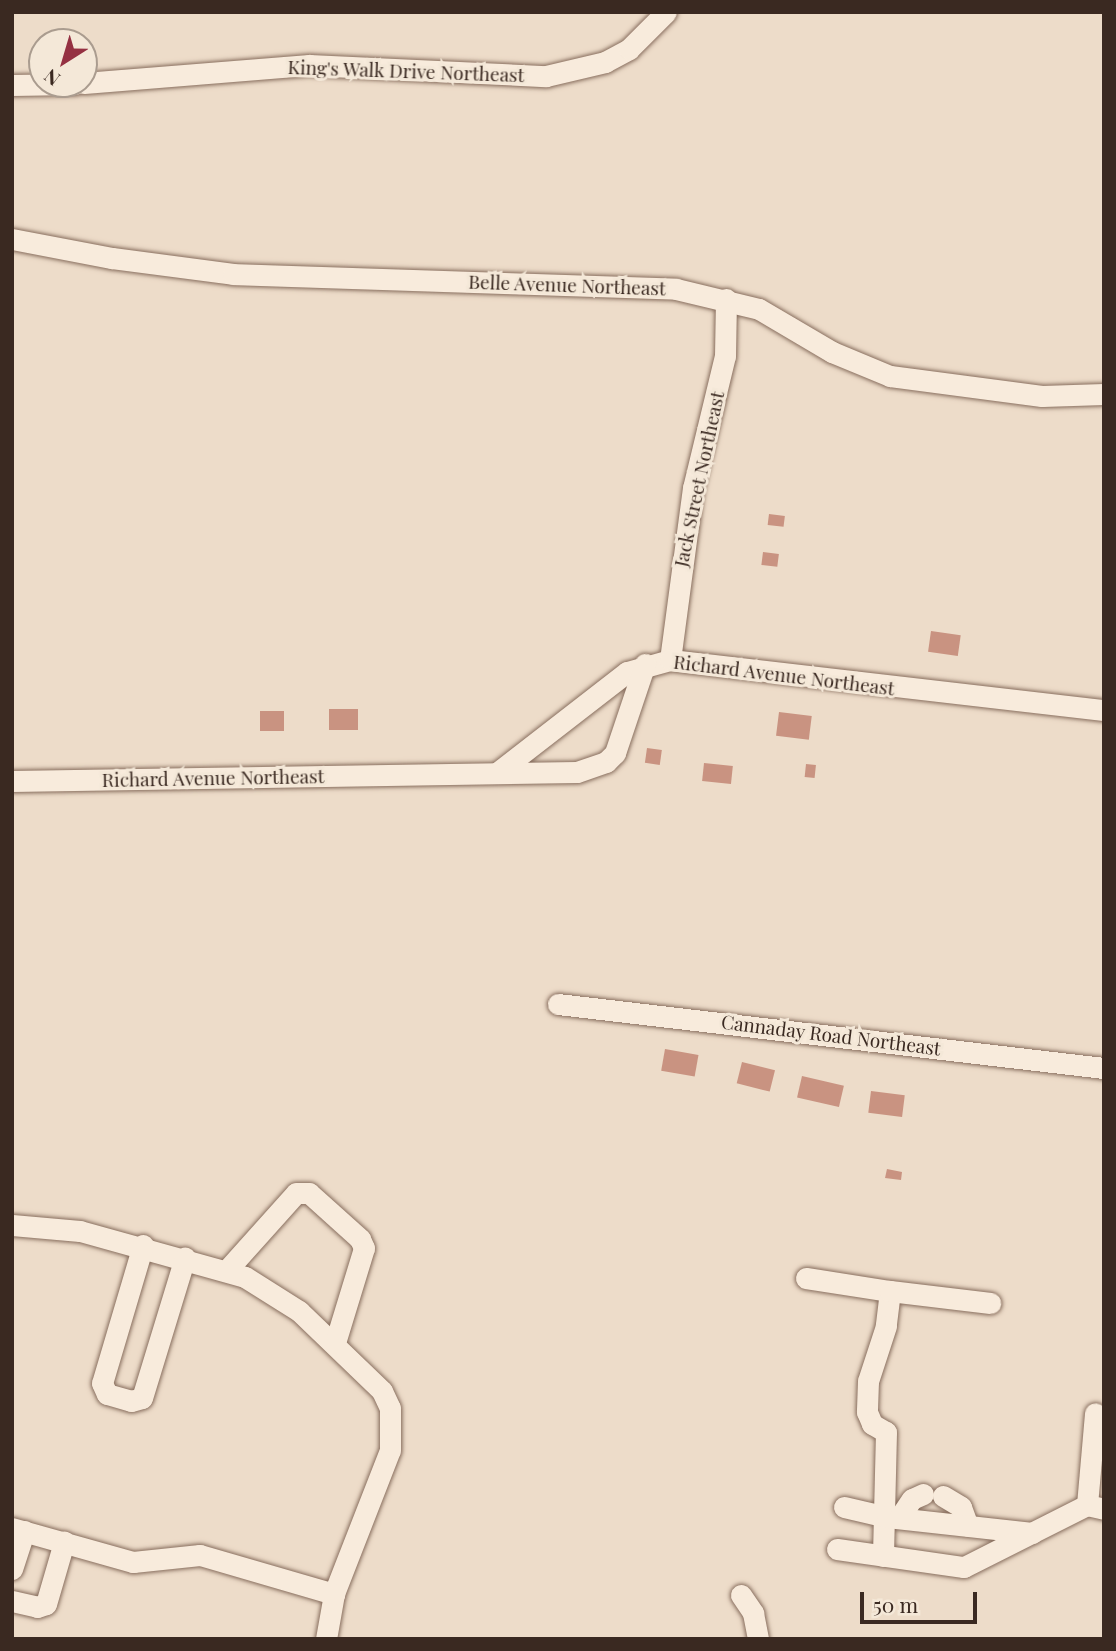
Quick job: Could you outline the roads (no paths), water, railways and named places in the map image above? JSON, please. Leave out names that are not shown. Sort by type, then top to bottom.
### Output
[{"type":"street","name":"King's Walk Drive Northeast","points":[[98,82],[309,65],[545,76],[605,62],[645,37],[666,12]]},
{"type":"street","name":"Belle Avenue Northeast","points":[[12,239],[112,258],[233,274],[380,282],[633,284],[726,299],[759,309],[832,352],[890,376],[1042,396],[1104,394]]},
{"type":"street","name":"Jack Street Northeast","points":[[670,660],[693,488],[725,356],[726,299]]},
{"type":"street","name":"Richard Avenue Northeast","points":[[498,772],[627,672],[645,664],[670,660],[1104,710]]},
{"type":"street","name":"Richard Avenue Northeast","points":[[12,781],[577,772],[606,762],[618,747],[645,664]]},
{"type":"street","name":"Cannaday Road Northeast","points":[[558,1004],[1104,1068]]},
{"type":"street","points":[[227,1270],[296,1193],[309,1193],[360,1239],[363,1248],[335,1343]]},
{"type":"street","points":[[12,1225],[80,1231],[143,1245],[227,1270],[273,1293],[335,1343],[382,1391],[390,1408],[392,1440],[334,1594],[326,1639]]},
{"type":"street","points":[[143,1245],[102,1383],[107,1394],[131,1401],[142,1398],[185,1257]]},
{"type":"street","points":[[806,1278],[990,1303]]},
{"type":"street","points":[[890,1291],[887,1326],[868,1381],[867,1412],[872,1424],[886,1432],[883,1492],[893,1518]]},
{"type":"street","points":[[837,1549],[964,1567],[1032,1533],[1095,1507],[1095,1413]]},
{"type":"street","points":[[883,1556],[893,1518],[912,1499],[933,1495],[961,1507],[968,1526]]},
{"type":"street","points":[[845,1507],[893,1518],[1032,1533]]},
{"type":"street","points":[[12,1569],[18,1529],[133,1562],[200,1555],[334,1594]]},
{"type":"street","points":[[12,1601],[37,1607],[46,1604],[64,1542]]},
{"type":"street","points":[[741,1595],[753,1613],[758,1639]]}]
